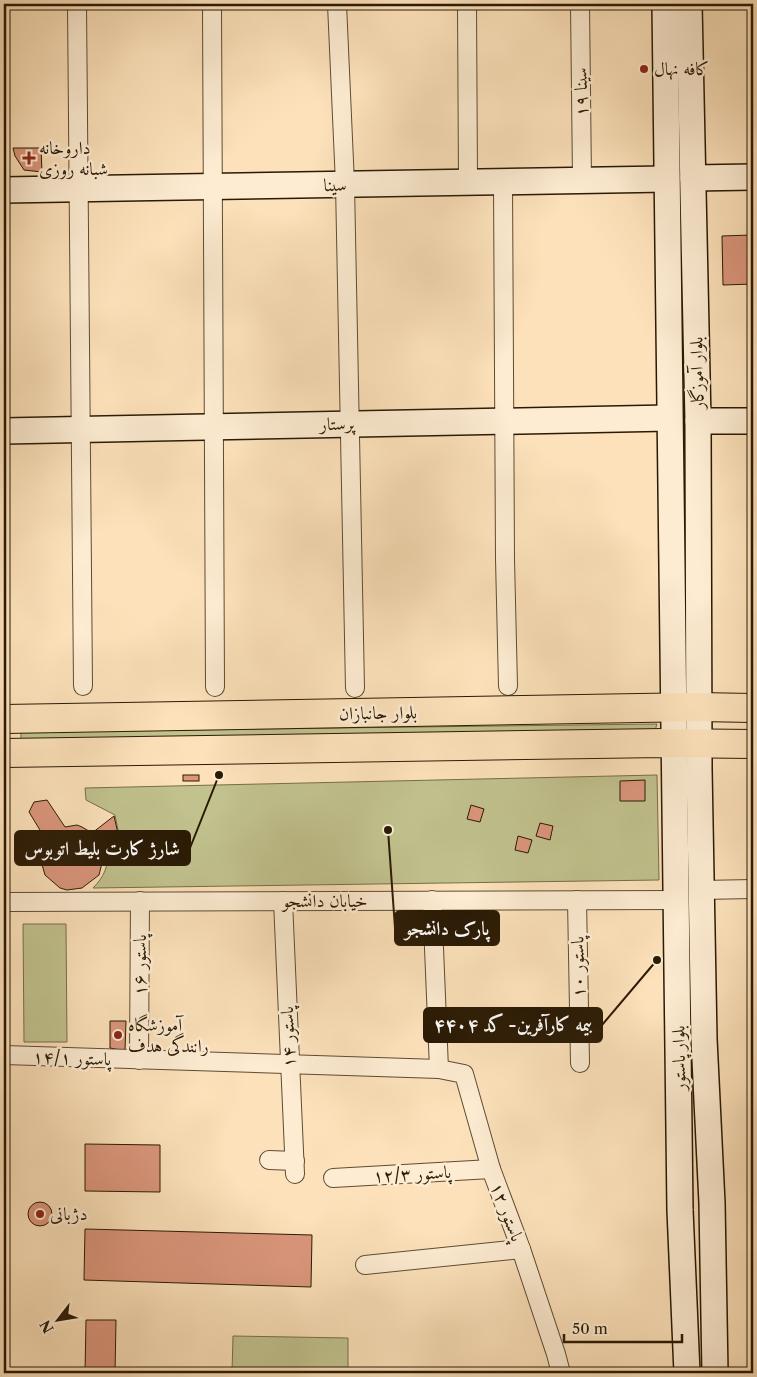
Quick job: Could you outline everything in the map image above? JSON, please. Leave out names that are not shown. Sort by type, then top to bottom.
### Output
[{"type":"main road","name":"بلوار جانبازان","points":[[4,719],[753,708]]},
{"type":"main road","name":"بلوار جانبازان","points":[[4,753],[686,743],[753,744]]},
{"type":"street","points":[[77,4],[83,686]]},
{"type":"street","points":[[212,4],[215,687]]},
{"type":"street","points":[[337,4],[345,184],[355,688]]},
{"type":"street","points":[[467,4],[468,182]]},
{"type":"street","name":"سینا ۱۹","points":[[580,4],[582,180]]},
{"type":"street","name":"بلوار آموزگار","points":[[665,4],[669,418],[686,708]]},
{"type":"street","name":"بلوار آموزگار","points":[[686,743],[698,421],[689,4]]},
{"type":"street","points":[[693,178],[753,177]]},
{"type":"street","name":"سینا","points":[[4,190],[666,178]]},
{"type":"street","points":[[503,182],[505,559],[508,686]]},
{"type":"street","name":"پرستار","points":[[4,431],[669,418]]},
{"type":"street","points":[[698,421],[753,421]]},
{"type":"street","name":"بلوار پاستور","points":[[686,743],[702,890],[704,1039],[712,1203],[715,1373]]},
{"type":"street","name":"بلوار پاستور","points":[[686,743],[676,900],[680,1210],[687,1373]]},
{"type":"street","points":[[702,890],[753,888]]},
{"type":"street","points":[[432,900],[439,1069]]},
{"type":"street","name":"پاستور ۱۰","points":[[577,900],[580,1063]]},
{"type":"street","name":"خیابان دانشجو","points":[[4,902],[676,900]]},
{"type":"street","name":"پاستور ۱۶","points":[[139,1060],[140,901]]},
{"type":"street","name":"پاستور ۱۴","points":[[269,1160],[295,1168],[283,901]]},
{"type":"street","points":[[679,1040],[704,1039]]},
{"type":"street","name":"پاستور ۱۴/۱","points":[[4,1055],[439,1069]]},
{"type":"street","name":"۱۲ پاستور","points":[[439,1069],[464,1074],[491,1169],[521,1249],[561,1373]]},
{"type":"street","name":"پاستور ۱۲/۳","points":[[333,1178],[491,1169]]},
{"type":"street","points":[[365,1265],[521,1249]]},
{"type":"green space","points":[[657,724],[654,734],[21,742],[21,732]]},
{"type":"green space","points":[[657,775],[659,880],[93,888],[105,871],[107,851],[121,845],[115,815],[86,800],[85,788]]},
{"type":"green space","points":[[23,924],[66,924],[67,1042],[24,1042]]},
{"type":"green space","points":[[233,1336],[348,1338],[348,1373],[232,1373]]},
{"type":"building","name":"داروخانه شبانه روزی","points":[[13,148],[41,148],[42,172],[24,170],[15,156]]},
{"type":"building","points":[[751,235],[753,284],[723,285],[722,236]]},
{"type":"building","points":[[183,775],[199,775],[199,781],[183,781]]},
{"type":"building","points":[[645,780],[645,801],[620,801],[620,781]]},
{"type":"building","points":[[47,800],[65,827],[77,825],[92,833],[114,816],[120,842],[102,850],[103,859],[99,875],[82,888],[67,890],[60,888],[45,875],[41,861],[46,840],[29,812],[34,802]]},
{"type":"building","points":[[471,805],[484,809],[480,822],[467,819]]},
{"type":"building","points":[[540,823],[553,826],[550,840],[536,836]]},
{"type":"building","points":[[518,836],[532,840],[528,853],[515,850]]},
{"type":"building","name":"آموزشگاه رانندگی هدف","points":[[110,1021],[126,1021],[125,1051],[110,1048]]},
{"type":"building","points":[[85,1144],[160,1145],[160,1192],[85,1191]]},
{"type":"building","name":"دژبانی","points":[[40,1202],[45,1203],[51,1209],[51,1219],[45,1225],[40,1226],[35,1225],[29,1219],[28,1214],[29,1209],[35,1203]]},
{"type":"building","points":[[85,1229],[312,1235],[311,1287],[84,1280]]},
{"type":"building","points":[[86,1320],[116,1320],[115,1373],[85,1373]]},
{"type":"place","name":"کافه نهال","points":[[644,69]]},
{"type":"place","name":"داروخانه شبانه روزی","points":[[29,158]]},
{"type":"place","name":"شارژ کارت بلیط اتوبوس","points":[[219,775]]},
{"type":"place","name":"پارک دانشجو","points":[[388,830]]},
{"type":"place","name":"بیمه کارآفرین- کد ۴۴۰۴","points":[[657,960]]},
{"type":"place","name":"آموزشگاه رانندگی هدف","points":[[118,1035]]},
{"type":"place","name":"دژبانی","points":[[40,1214]]}]
